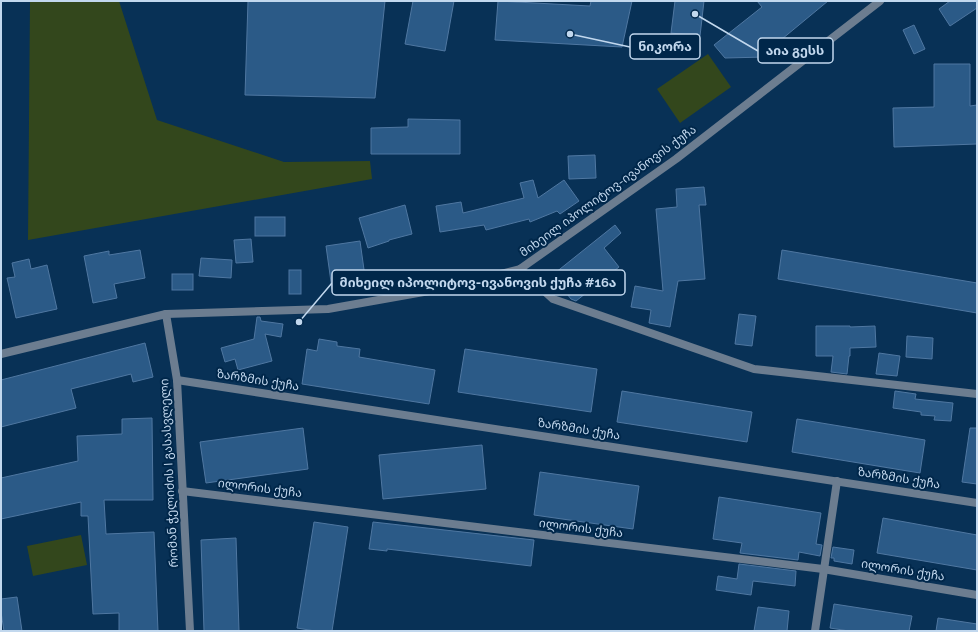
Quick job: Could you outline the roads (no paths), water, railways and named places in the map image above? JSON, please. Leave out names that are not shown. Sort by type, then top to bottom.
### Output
[{"type":"street","name":"მიხეილ იპოლიტოვ-ივანოვის ქუჩა","points":[[1,354],[166,314],[328,309],[446,288],[520,269],[676,159],[880,1]]},
{"type":"street","points":[[520,269],[553,298],[754,369],[977,394]]},
{"type":"street","name":"რომან ჭელიძის I გასასვლელი","points":[[166,314],[177,380],[190,631]]},
{"type":"street","name":"ზარზმის ქუჩა","points":[[177,380],[977,503]]},
{"type":"street","points":[[815,631],[837,481]]},
{"type":"street","name":"ილორის ქუჩა","points":[[182,491],[823,569],[977,595]]},
{"type":"place","name":"აია გესს","points":[[695,14]]},
{"type":"place","name":"ნიკორა","points":[[570,34]]},
{"type":"place","name":"მიხეილ იპოლიტოვ-ივანოვის ქუჩა #16ა","points":[[299,322]]}]
